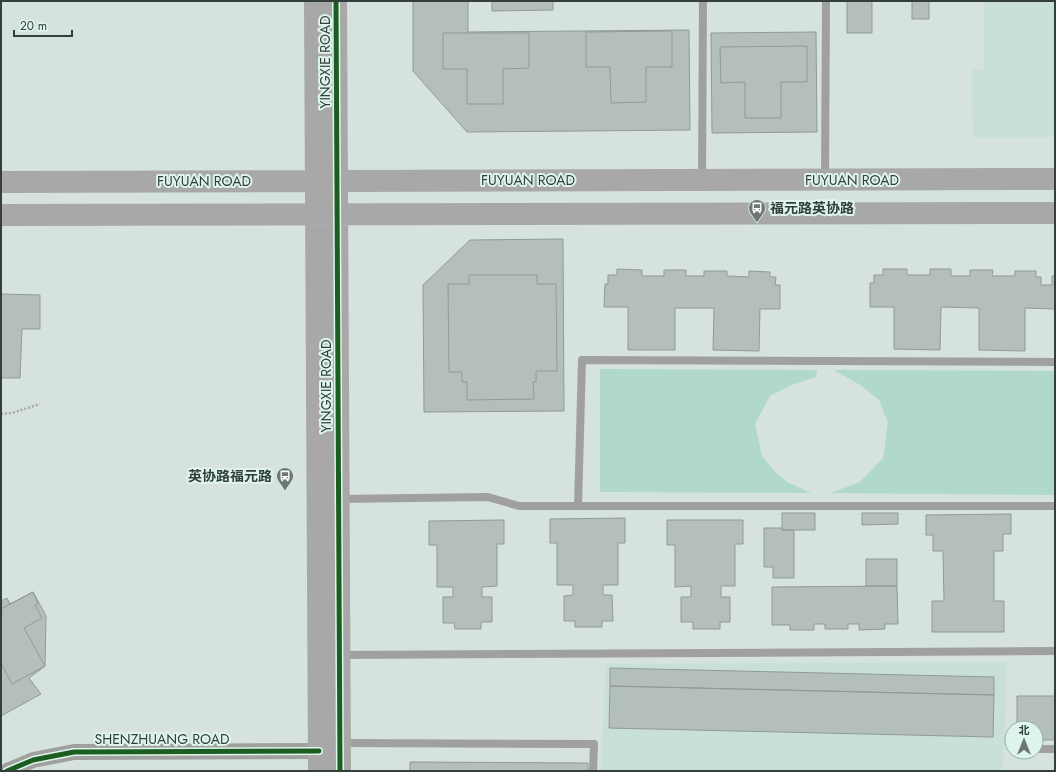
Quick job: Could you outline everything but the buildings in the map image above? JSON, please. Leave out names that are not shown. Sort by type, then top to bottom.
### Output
[{"type":"main road","name":"YINGXIE ROAD","points":[[315,1],[327,181]]},
{"type":"main road","name":"YINGXIE ROAD","points":[[319,761],[327,181],[336,1]]},
{"type":"main road","name":"FUYUAN ROAD","points":[[1,182],[1055,179]]},
{"type":"main road","points":[[1,215],[1055,213]]},
{"type":"main road","name":"YINGXIE ROAD","points":[[327,215],[338,499],[340,771]]},
{"type":"street","name":"SHENZHUANG ROAD","points":[[7,771],[33,760],[74,752],[319,761]]},
{"type":"lane","points":[[702,180],[703,1]]},
{"type":"lane","points":[[825,180],[826,1]]},
{"type":"lane","points":[[578,506],[582,360],[1055,362]]},
{"type":"lane","points":[[338,499],[488,497],[519,506],[1055,506]]},
{"type":"lane","points":[[339,655],[1055,651]]},
{"type":"lane","points":[[340,743],[594,744],[594,771]]},
{"type":"lane","points":[[1044,749],[1055,749]]},
{"type":"path","points":[[1,414],[12,413],[40,404]]},
{"type":"shaded area","points":[[984,1],[1055,1],[1055,137],[973,138],[972,70],[984,69]]},
{"type":"shaded area","points":[[1006,662],[1005,720],[1004,720],[1002,771],[601,771],[606,664]]},
{"type":"green space","points":[[600,369],[817,370],[816,377],[792,385],[770,396],[755,424],[762,456],[774,471],[787,482],[811,493],[600,492]]},
{"type":"green space","points":[[834,370],[1055,371],[1055,495],[831,493],[860,482],[883,458],[888,423],[879,400],[860,385]]},
{"type":"cycle path","points":[[336,1],[340,771]]},
{"type":"cycle path","points":[[7,771],[33,760],[74,752],[319,751]]},
{"type":"place","name":"福元路英协路","points":[[757,223]]},
{"type":"place","name":"英协路福元路","points":[[285,491]]}]
